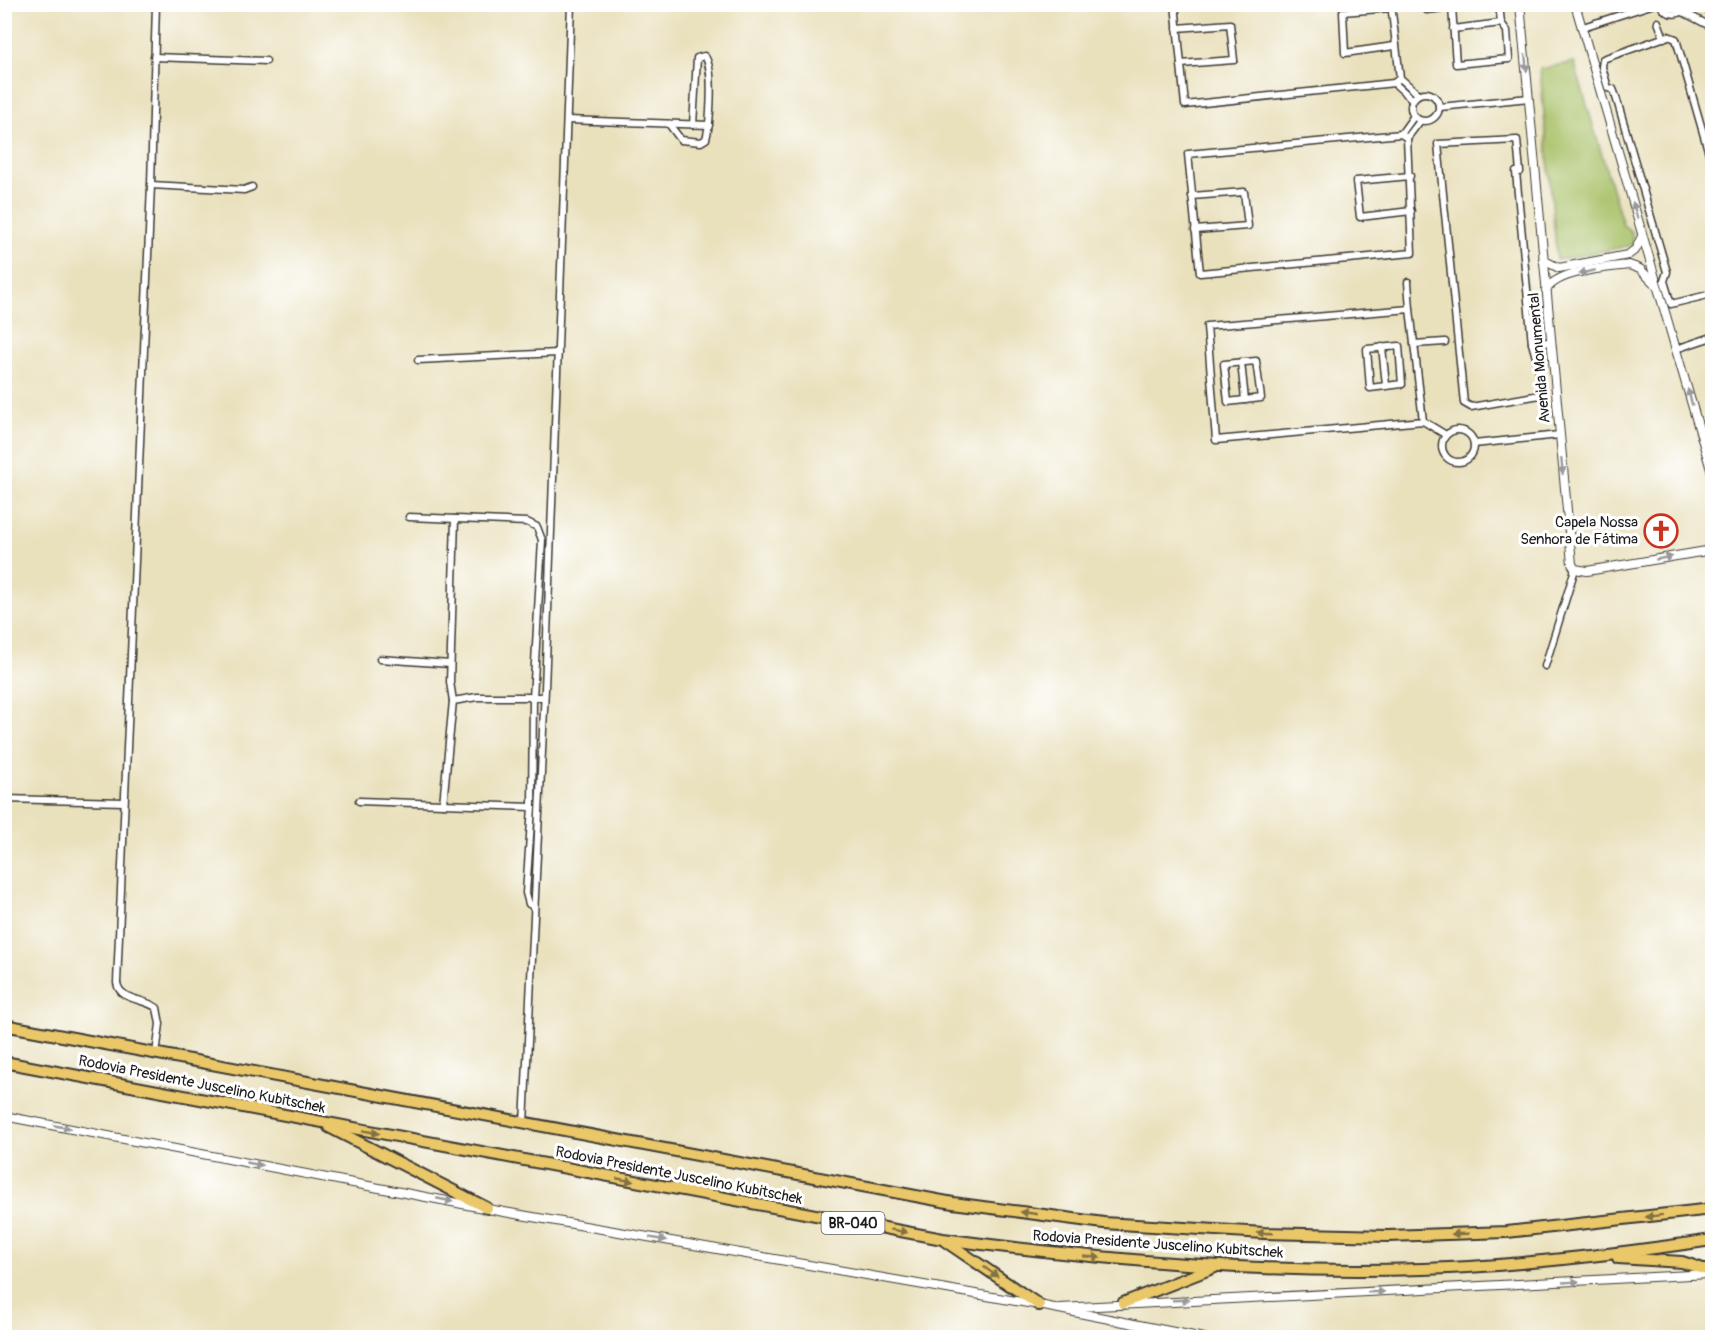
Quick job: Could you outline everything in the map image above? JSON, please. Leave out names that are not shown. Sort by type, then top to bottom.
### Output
[{"type":"highway","name":"Rodovia Presidente Juscelino Kubitschek","points":[[4,1025],[953,1203],[1104,1223],[1264,1233],[1388,1236],[1507,1232],[1713,1209]]},
{"type":"highway","name":"Rodovia Presidente Juscelino Kubitschek","points":[[4,1062],[943,1239],[1084,1257],[1323,1270],[1425,1269],[1606,1256],[1713,1240]]},
{"type":"highway","points":[[318,1122],[487,1208]]},
{"type":"highway","points":[[943,1239],[1038,1305]]},
{"type":"highway","points":[[1606,1256],[1682,1262],[1713,1273]]},
{"type":"highway","points":[[1123,1302],[1219,1266]]},
{"type":"street","points":[[156,4],[151,185],[117,983],[118,990],[123,995],[143,1000],[156,1008],[160,1024],[156,1054]]},
{"type":"street","points":[[524,1124],[544,698],[571,4]]},
{"type":"street","points":[[1175,4],[1185,105],[1394,83],[1400,78]]},
{"type":"street","points":[[1426,4],[1426,10],[1452,7],[1456,64],[1509,58],[1507,31],[1501,24],[1499,4]]},
{"type":"street","name":"Avenida Monumental","points":[[1520,4],[1570,559],[1575,569]]},
{"type":"street","points":[[1575,4],[1713,473]]},
{"type":"street","points":[[1583,27],[1654,4]]},
{"type":"street","points":[[1660,4],[1669,14],[1683,12],[1713,27]]},
{"type":"street","points":[[1683,12],[1689,4]]},
{"type":"street","points":[[1697,4],[1713,13]]},
{"type":"street","points":[[1394,46],[1345,53],[1343,12],[1391,6],[1394,46],[1400,78],[1418,94]]},
{"type":"street","points":[[1658,22],[1664,38]]},
{"type":"street","points":[[1178,28],[1230,24],[1234,60],[1181,64]]},
{"type":"street","points":[[1453,29],[1501,24]]},
{"type":"street","points":[[1713,164],[1676,39],[1672,36],[1664,38],[1601,62],[1608,88],[1614,92],[1642,185],[1667,272],[1664,281],[1671,304],[1713,294]]},
{"type":"street","points":[[669,124],[681,140],[701,142],[706,139],[709,125],[710,67],[707,57],[700,56],[695,69],[693,125]]},
{"type":"street","points":[[154,57],[266,61]]},
{"type":"street","points":[[1394,83],[1412,99]]},
{"type":"street","points":[[1430,92],[1436,97],[1440,107],[1435,118],[1420,121],[1413,116],[1412,99],[1418,94],[1430,92]]},
{"type":"street","points":[[1440,107],[1529,98]]},
{"type":"street","points":[[1413,116],[1404,136],[1410,176],[1412,253],[1200,273],[1188,154],[1404,136],[1420,121]]},
{"type":"street","points":[[567,120],[709,125]]},
{"type":"street","points":[[1517,140],[1520,172],[1516,172],[1532,343],[1539,368],[1539,397],[1471,407],[1464,403],[1438,144],[1517,140]]},
{"type":"street","points":[[1626,177],[1638,172]]},
{"type":"street","points":[[1410,176],[1356,181],[1360,217],[1411,211]]},
{"type":"street","points":[[151,185],[244,190],[252,187]]},
{"type":"street","points":[[1629,189],[1642,185]]},
{"type":"street","points":[[1192,196],[1244,192],[1248,226],[1195,230]]},
{"type":"street","points":[[1543,261],[1559,268],[1628,255],[1636,249],[1642,235]]},
{"type":"street","points":[[1546,290],[1550,283],[1560,278],[1629,265],[1640,269],[1657,286]]},
{"type":"street","points":[[1408,282],[1423,421]]},
{"type":"street","points":[[1410,309],[1207,326],[1216,440],[1423,421],[1446,435]]},
{"type":"street","points":[[1676,349],[1713,337]]},
{"type":"street","points":[[1414,344],[1445,342]]},
{"type":"street","points":[[1532,343],[1551,342]]},
{"type":"street","points":[[1399,346],[1400,365],[1402,384],[1370,388],[1367,348],[1399,346]]},
{"type":"street","points":[[1382,347],[1386,386]]},
{"type":"street","points":[[417,360],[558,353]]},
{"type":"street","points":[[1256,361],[1261,398],[1228,402],[1224,364],[1241,362],[1256,361]]},
{"type":"street","points":[[1241,362],[1245,400]]},
{"type":"street","points":[[1400,365],[1416,364]]},
{"type":"street","points":[[1212,383],[1226,382]]},
{"type":"street","points":[[1463,430],[1473,438],[1474,444],[1468,458],[1454,461],[1443,450],[1446,435],[1463,430]]},
{"type":"street","points":[[1474,444],[1559,435]]},
{"type":"street","points":[[409,517],[527,522],[540,532],[540,581],[533,698],[532,807],[526,893],[529,904],[534,907]]},
{"type":"street","points":[[443,804],[453,701],[450,664],[455,519]]},
{"type":"street","points":[[1545,666],[1575,569],[1587,571],[1713,550]]},
{"type":"street","points":[[380,659],[450,664]]},
{"type":"street","points":[[453,701],[477,697],[544,698]]},
{"type":"street","points":[[4,799],[124,802]]},
{"type":"street","points":[[359,801],[532,807]]},
{"type":"street","points":[[4,1116],[487,1208],[1038,1305],[1204,1338]]},
{"type":"street","points":[[1053,1308],[1123,1302],[1713,1273]]},
{"type":"green space","points":[[1574,62],[1623,225],[1632,232],[1633,245],[1557,260],[1540,69]]},
{"type":"place","name":"Capela Nossa Senhora de Fátima","points":[[1661,531]]}]
